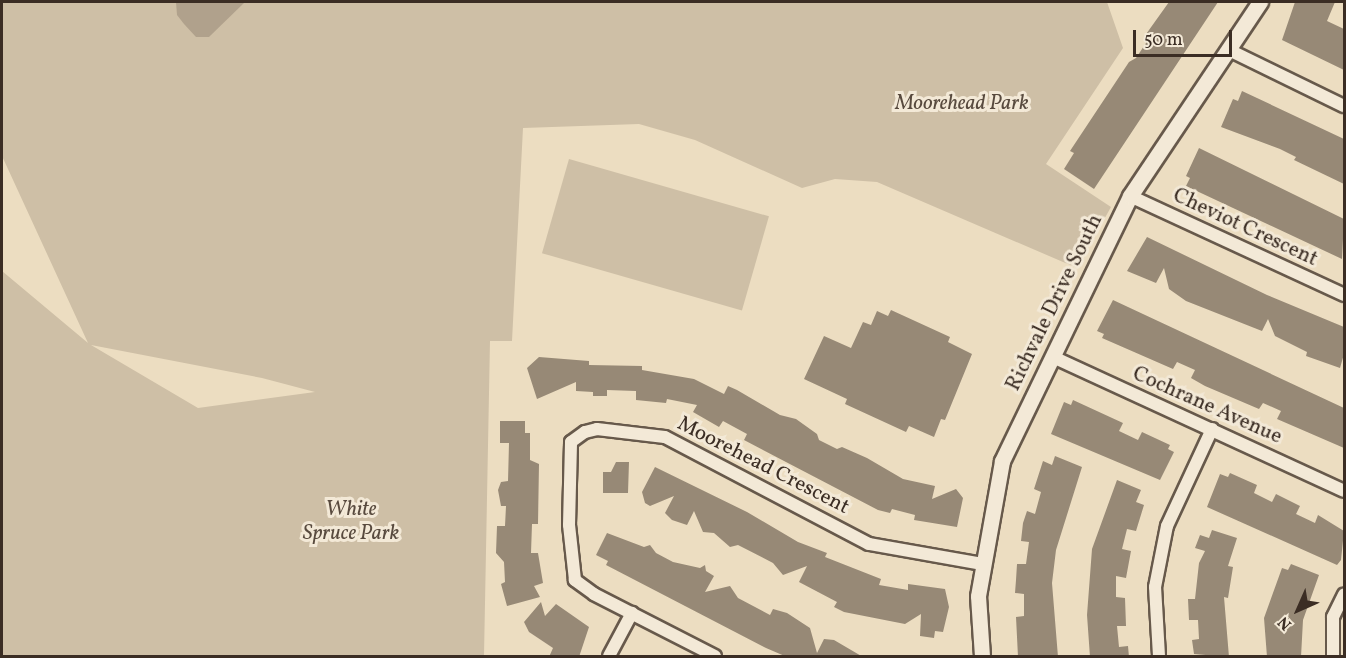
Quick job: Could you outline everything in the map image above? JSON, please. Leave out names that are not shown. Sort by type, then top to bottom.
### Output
[{"type":"street","name":"Richvale Drive South","points":[[982,657],[978,596],[1002,461],[1130,196],[1260,2]]},
{"type":"street","points":[[1229,50],[1344,106]]},
{"type":"street","name":"Cheviot Crescent","points":[[1130,196],[1344,295]]},
{"type":"street","name":"Cochrane Avenue","points":[[1053,357],[1344,491]]},
{"type":"street","name":"Moorehead Crescent","points":[[715,657],[580,586],[571,570],[571,442],[597,429],[666,437],[688,446],[869,544],[982,564]]},
{"type":"street","points":[[1159,657],[1155,587],[1167,526],[1212,429]]},
{"type":"street","points":[[1333,657],[1333,617],[1344,594]]},
{"type":"street","points":[[609,657],[632,613]]},
{"type":"green space","points":[[2,2],[1107,2],[1123,48],[1046,164],[1111,207],[1077,268],[877,182],[835,179],[802,188],[695,140],[639,124],[523,128],[512,341],[490,341],[484,656],[2,656],[2,271],[88,343],[2,156]],"holes":[[[91,345],[262,378],[315,392],[198,408]]]},
{"type":"green space","points":[[569,159],[769,216],[742,311],[542,253]]},
{"type":"shaded area","points":[[176,2],[245,2],[209,37],[196,37],[177,15]]},
{"type":"building","points":[[1169,2],[1218,2],[1094,189],[1064,169],[1074,153],[1070,151],[1129,62],[1136,58],[1148,40],[1144,37]]},
{"type":"building","points":[[1295,2],[1335,2],[1327,21],[1344,29],[1344,70],[1282,40]]},
{"type":"building","points":[[1242,91],[1344,139],[1344,184],[1294,160],[1296,157],[1280,149],[1221,127],[1233,99],[1238,101]]},
{"type":"building","points":[[1199,148],[1344,219],[1342,259],[1186,186],[1190,178],[1186,176]]},
{"type":"building","points":[[1147,237],[1267,295],[1344,327],[1344,354],[1340,368],[1306,356],[1307,352],[1275,336],[1268,319],[1262,331],[1186,301],[1169,289],[1164,268],[1156,283],[1127,271]]},
{"type":"building","points":[[1113,300],[1344,408],[1344,448],[1277,419],[1281,411],[1263,403],[1259,409],[1205,386],[1191,378],[1195,370],[1177,362],[1173,369],[1102,338],[1104,334],[1097,331]]},
{"type":"building","points":[[891,310],[950,337],[948,342],[972,354],[945,420],[941,419],[934,437],[909,426],[906,432],[845,404],[847,399],[804,379],[824,336],[851,348],[863,322],[871,325],[877,311],[888,316]]},
{"type":"building","points":[[539,357],[589,361],[589,365],[642,366],[642,370],[694,379],[724,394],[728,386],[780,415],[796,419],[817,434],[819,440],[837,449],[842,447],[867,458],[903,479],[935,486],[932,499],[956,489],[963,498],[957,527],[914,520],[915,515],[892,509],[890,513],[878,510],[744,440],[747,434],[723,421],[719,427],[693,412],[697,405],[667,399],[666,403],[636,400],[636,391],[607,390],[607,396],[593,396],[593,392],[576,391],[576,382],[537,399],[527,368]]},
{"type":"building","points":[[1073,400],[1123,423],[1119,431],[1138,440],[1142,432],[1170,445],[1168,449],[1174,452],[1160,480],[1051,434],[1064,402],[1071,405]]},
{"type":"building","points":[[500,421],[525,421],[525,433],[530,433],[530,460],[539,464],[538,524],[532,524],[531,553],[538,553],[543,583],[534,586],[540,597],[507,606],[501,584],[505,582],[504,562],[496,553],[497,526],[505,526],[506,506],[501,506],[498,490],[501,482],[508,481],[509,443],[500,443]]},
{"type":"building","points":[[1055,456],[1082,467],[1056,550],[1052,583],[1058,657],[1018,657],[1016,617],[1024,616],[1024,594],[1015,593],[1017,564],[1026,564],[1029,542],[1021,541],[1023,523],[1027,511],[1035,514],[1041,492],[1034,489],[1043,461],[1052,465]]},
{"type":"building","points":[[616,462],[629,462],[628,493],[603,493],[603,472],[611,472]]},
{"type":"building","points":[[655,467],[747,512],[798,542],[827,553],[825,557],[881,579],[879,585],[908,590],[908,584],[945,589],[949,607],[943,632],[935,631],[934,638],[920,636],[921,614],[905,624],[844,612],[834,607],[837,602],[799,582],[807,566],[783,575],[773,563],[738,545],[730,547],[714,533],[703,532],[694,511],[687,525],[672,520],[665,513],[674,496],[650,506],[645,503],[642,492]]},
{"type":"building","points":[[1230,473],[1257,485],[1254,493],[1272,502],[1276,494],[1300,506],[1296,514],[1315,523],[1318,515],[1344,531],[1341,560],[1337,565],[1207,507],[1220,474],[1228,477]]},
{"type":"building","points":[[1117,480],[1141,490],[1136,502],[1144,505],[1136,531],[1127,529],[1122,549],[1131,551],[1126,578],[1116,576],[1116,597],[1125,598],[1126,626],[1117,626],[1119,647],[1128,646],[1129,657],[1090,657],[1087,615],[1092,549]]},
{"type":"building","points":[[1212,530],[1237,538],[1228,566],[1233,567],[1228,598],[1224,597],[1229,657],[1194,654],[1192,640],[1199,639],[1198,620],[1189,620],[1188,599],[1195,599],[1199,563],[1205,551],[1195,548],[1200,535],[1209,538]]},
{"type":"building","points":[[607,533],[644,547],[650,545],[656,553],[673,562],[700,568],[705,565],[706,571],[714,576],[705,592],[730,586],[738,598],[770,615],[773,609],[787,613],[810,628],[817,653],[824,639],[834,640],[863,657],[787,657],[766,648],[606,565],[608,561],[596,555]]},
{"type":"building","points":[[1291,564],[1319,575],[1303,620],[1301,657],[1267,657],[1264,618],[1282,568],[1288,570]]},
{"type":"building","points":[[541,602],[545,616],[556,604],[589,627],[579,657],[549,657],[553,648],[529,632],[524,622]]},
{"type":"park label","name":"Moorehead Park","points":[[962,104]]},
{"type":"park label","name":"White Spruce Park","points":[[351,522]]}]
